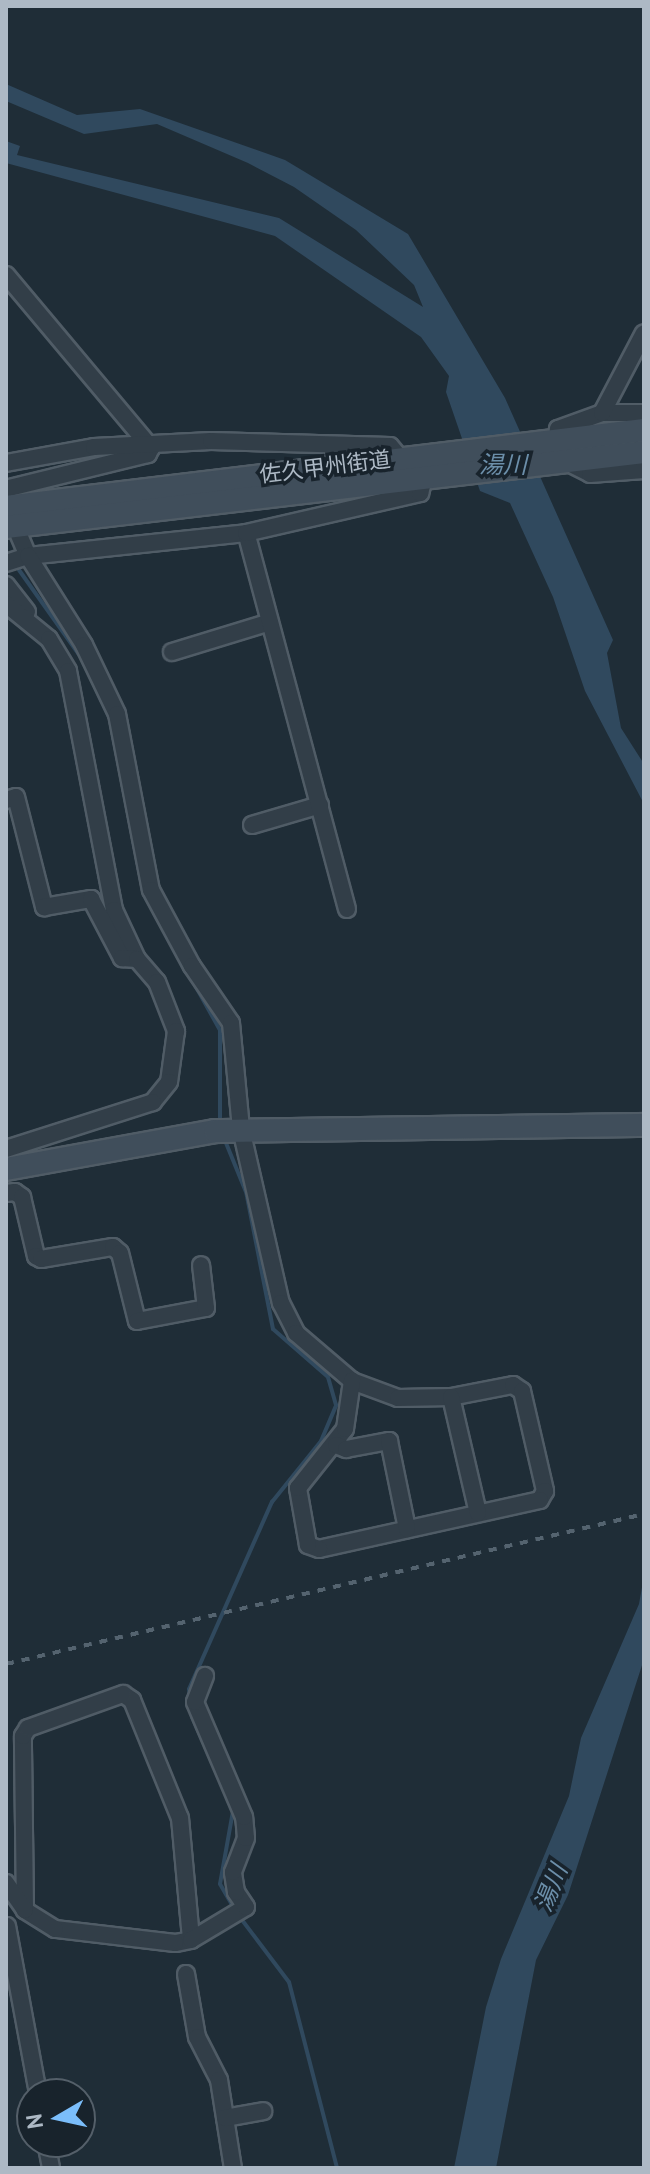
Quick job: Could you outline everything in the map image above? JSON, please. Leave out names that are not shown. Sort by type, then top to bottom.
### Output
[{"type":"main road","name":"佐久甲州街道","points":[[13,531],[427,468],[548,441],[644,430]]},
{"type":"main road","name":"佐久甲州街道","points":[[6,507],[400,458],[427,468],[558,462],[644,452]]},
{"type":"main road","points":[[6,1169],[231,1130],[634,1125]]},
{"type":"street","points":[[6,275],[151,448],[148,454],[6,489]]},
{"type":"street","points":[[602,413],[644,333]]},
{"type":"street","points":[[548,441],[558,429],[602,413],[644,413]]},
{"type":"street","points":[[6,463],[94,447],[336,441],[390,446],[400,458]]},
{"type":"street","points":[[558,462],[590,474],[644,470]]},
{"type":"street","points":[[6,563],[28,556],[246,533],[420,493],[427,468]]},
{"type":"street","points":[[13,531],[84,645],[117,714],[151,890],[192,966],[231,1023],[231,1130],[281,1303],[296,1333],[352,1381],[398,1398],[451,1397],[513,1385],[522,1391],[545,1491],[540,1500],[319,1549],[308,1545],[298,1488],[336,1445],[345,1429],[352,1381]]},
{"type":"street","points":[[246,533],[347,909]]},
{"type":"street","points":[[6,585],[60,654],[76,692],[114,910],[137,959],[166,996],[176,1031],[173,1069],[162,1092],[139,1110],[6,1149]]},
{"type":"street","points":[[6,604],[32,622]]},
{"type":"street","points":[[172,652],[270,622]]},
{"type":"street","points":[[6,800],[16,797],[44,907],[91,899],[122,958],[137,959]]},
{"type":"street","points":[[252,825],[320,805]]},
{"type":"street","points":[[6,1193],[15,1192],[22,1197],[36,1256],[41,1259],[113,1247],[120,1253],[137,1321],[206,1308],[201,1265]]},
{"type":"street","points":[[451,1397],[478,1513]]},
{"type":"street","points":[[336,1445],[346,1449],[389,1441],[407,1529]]},
{"type":"street","points":[[6,1883],[25,1910],[55,1929],[175,1943],[191,1940],[246,1907],[236,1892],[233,1872],[246,1828],[195,1702],[205,1676]]},
{"type":"street","points":[[25,1910],[23,1736],[28,1728],[123,1694],[132,1700],[180,1818],[191,1940]]},
{"type":"street","points":[[7,1926],[13,1995],[34,2078]]},
{"type":"street","points":[[186,1974],[197,2037],[219,2080],[233,2168]]},
{"type":"street","points":[[225,2118],[263,2111]]},
{"type":"water","name":"湯川","points":[[6,84],[77,115],[140,109],[285,160],[408,234],[505,398],[613,640],[607,653],[621,728],[644,764],[644,804],[585,691],[553,597],[510,503],[480,491],[446,392],[449,376],[421,337],[275,236],[6,163],[6,141],[20,146],[17,155],[279,218],[423,307],[414,285],[356,230],[294,187],[248,163],[157,124],[84,134],[6,101]]},
{"type":"water","name":"湯川","points":[[644,1576],[644,1659],[568,1895],[536,1960],[496,2168],[454,2168],[486,2007],[501,1959],[569,1796],[581,1738],[639,1604]]},
{"type":"waterway","points":[[19,570],[82,659],[111,721]]},
{"type":"waterway","points":[[147,899],[220,1030],[220,1122]]},
{"type":"waterway","points":[[222,1785],[192,1717],[189,1689],[272,1502],[321,1441],[336,1405],[328,1377],[273,1329],[246,1192],[224,1138]]},
{"type":"waterway","points":[[233,1811],[220,1884],[234,1908]]},
{"type":"waterway","points":[[239,1916],[289,1982],[337,2168]]},
{"type":"railway","points":[[6,1664],[644,1514]]}]
